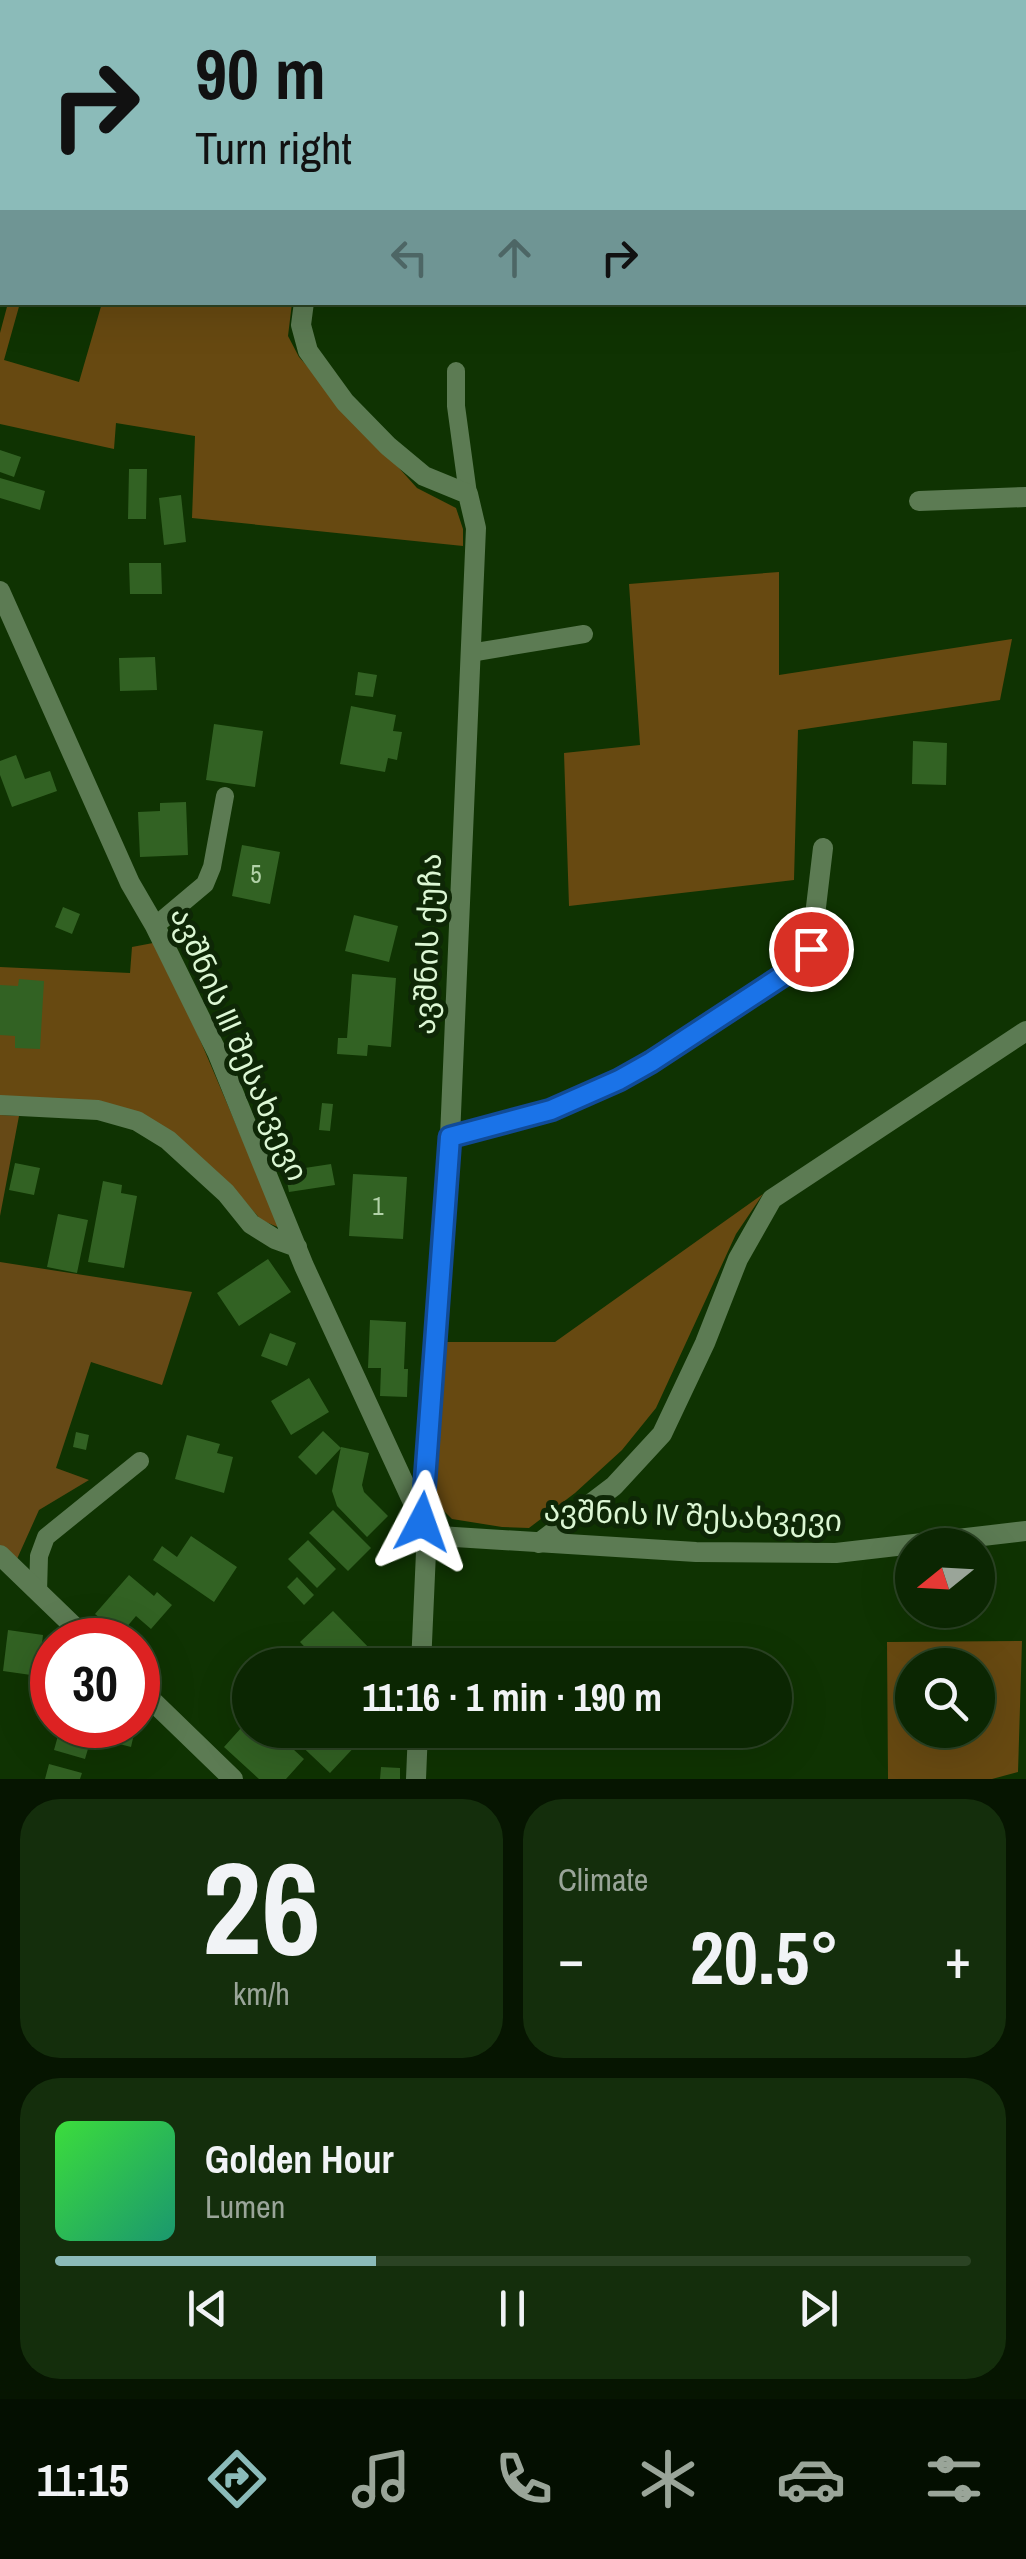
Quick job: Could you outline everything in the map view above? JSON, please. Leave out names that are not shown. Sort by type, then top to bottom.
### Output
[{"type":"street","points":[[304,305],[302,325],[308,351],[345,402],[424,476],[468,494]]},
{"type":"street","name":"ავშნის ქუჩა","points":[[422,1648],[426,1552],[422,1522],[450,1137],[476,528],[468,494]]},
{"type":"street","points":[[919,500],[1026,498]]},
{"type":"street","name":"ავშნის III შესახვევი","points":[[0,592],[130,883],[216,1052],[297,1247],[422,1522]]},
{"type":"street","points":[[450,1137],[551,1110],[619,1080],[802,963],[811,949],[823,848]]},
{"type":"street","points":[[539,1542],[614,1486],[662,1434],[738,1259],[772,1199],[1026,1031]]},
{"type":"street","points":[[0,1105],[98,1110],[137,1121],[168,1140],[226,1193],[251,1224],[297,1247]]},
{"type":"street","name":"ავშნის IV შესახვევი","points":[[422,1522],[439,1536],[696,1552],[836,1553],[1026,1531]]},
{"type":"street","points":[[0,1555],[65,1618]]},
{"type":"street","points":[[160,1708],[233,1779]]},
{"type":"street","points":[[416,1779],[417,1748]]},
{"type":"lane","points":[[456,372],[461,457],[468,494]]},
{"type":"lane","points":[[470,652],[584,634]]},
{"type":"lane","points":[[154,926],[205,884],[212,867],[225,796]]},
{"type":"lane","points":[[38,1592],[39,1556],[46,1537],[140,1461]]},
{"type":"shaded area","points":[[7,305],[19,305],[4,360],[79,382],[101,305],[292,305],[288,336],[299,357],[417,488],[456,508],[463,529],[463,546],[192,518],[195,436],[116,423],[114,449],[0,424],[0,333]]},
{"type":"shaded area","points":[[779,572],[779,675],[1012,639],[1000,700],[798,730],[794,880],[569,906],[564,753],[640,745],[629,584]]},
{"type":"shaded area","points":[[153,943],[195,1028],[280,1228],[261,1220],[174,1134],[0,1098],[0,967],[130,973],[132,947]]},
{"type":"shaded area","points":[[0,1115],[19,1116],[0,1216]]},
{"type":"shaded area","points":[[763,1194],[736,1234],[656,1408],[622,1450],[529,1528],[452,1519],[438,1505],[434,1483],[441,1342],[555,1342]]},
{"type":"shaded area","points":[[0,1262],[192,1292],[162,1385],[91,1362],[56,1468],[89,1480],[39,1510],[17,1559],[0,1546]]},
{"type":"shaded area","points":[[1022,1641],[1018,1772],[992,1779],[888,1779],[887,1642]]},
{"type":"building","points":[[0,450],[21,457],[14,477],[0,472]]},
{"type":"building","points":[[129,469],[147,469],[146,519],[128,519]]},
{"type":"building","points":[[0,478],[45,491],[40,510],[0,498]]},
{"type":"building","points":[[181,495],[186,542],[164,545],[159,498]]},
{"type":"building","points":[[129,563],[161,563],[162,594],[130,594]]},
{"type":"building","points":[[155,657],[157,690],[120,691],[119,658]]},
{"type":"building","points":[[358,672],[377,675],[373,697],[355,695]]},
{"type":"building","points":[[351,706],[396,715],[393,731],[402,732],[397,760],[388,758],[385,772],[340,764]]},
{"type":"building","points":[[214,724],[263,731],[255,787],[206,780]]},
{"type":"building","points":[[913,741],[947,743],[946,785],[912,784]]},
{"type":"building","points":[[16,755],[25,779],[50,771],[57,791],[12,807],[0,775],[0,761]]},
{"type":"building","points":[[186,802],[188,855],[140,857],[138,812],[160,811],[160,803]]},
{"type":"building","points":[[242,845],[280,852],[270,904],[232,896]]},
{"type":"building","points":[[63,907],[80,914],[72,934],[55,927]]},
{"type":"building","points":[[354,915],[398,926],[389,962],[345,951]]},
{"type":"building","points":[[352,974],[396,978],[391,1047],[368,1045],[367,1056],[337,1054],[338,1038],[347,1038]]},
{"type":"building","points":[[19,979],[44,981],[40,1049],[15,1048],[15,1036],[0,1035],[0,985],[18,986]]},
{"type":"building","points":[[322,1103],[333,1104],[330,1131],[319,1130]]},
{"type":"building","points":[[295,1147],[300,1161],[282,1168],[276,1153]]},
{"type":"building","points":[[15,1163],[40,1168],[34,1195],[9,1190]]},
{"type":"building","points":[[331,1164],[335,1185],[289,1192],[285,1171]]},
{"type":"building","points":[[353,1174],[407,1177],[403,1239],[349,1236]]},
{"type":"building","points":[[103,1181],[122,1185],[121,1193],[137,1196],[124,1268],[88,1262]]},
{"type":"building","points":[[58,1214],[88,1220],[77,1273],[47,1267]]},
{"type":"building","points":[[268,1259],[291,1292],[239,1326],[217,1293]]},
{"type":"building","points":[[370,1320],[406,1322],[407,1397],[380,1396],[381,1368],[368,1368]]},
{"type":"building","points":[[270,1333],[296,1343],[287,1366],[261,1356]]},
{"type":"building","points":[[309,1378],[329,1412],[291,1435],[271,1401]]},
{"type":"building","points":[[323,1431],[341,1448],[316,1475],[298,1457]]},
{"type":"building","points":[[76,1432],[89,1435],[86,1450],[73,1447]]},
{"type":"building","points":[[187,1435],[220,1444],[217,1453],[233,1457],[224,1493],[175,1479]]},
{"type":"building","points":[[341,1447],[369,1453],[364,1492],[388,1516],[367,1537],[337,1506],[332,1491]]},
{"type":"building","points":[[333,1510],[371,1548],[348,1571],[309,1533]]},
{"type":"building","points":[[191,1536],[237,1567],[214,1602],[153,1560],[162,1546],[177,1557]]},
{"type":"building","points":[[308,1540],[336,1569],[317,1588],[288,1559]]},
{"type":"building","points":[[129,1575],[172,1605],[160,1619],[100,1618],[95,1614]]},
{"type":"building","points":[[297,1577],[314,1595],[304,1605],[287,1587]]},
{"type":"building","points":[[333,1611],[369,1648],[306,1648],[300,1642]]},
{"type":"building","points":[[8,1630],[30,1633],[30,1675],[3,1671]]},
{"type":"building","points":[[232,1738],[232,1748],[292,1748],[304,1759],[286,1779],[259,1779],[224,1747]]},
{"type":"building","points":[[55,1748],[88,1748],[85,1759]]},
{"type":"building","points":[[304,1748],[353,1748],[330,1773]]},
{"type":"building","points":[[49,1764],[82,1773],[80,1779],[45,1779]]},
{"type":"building","points":[[381,1767],[400,1768],[400,1779],[380,1779]]},
{"type":"route","points":[[422,1522],[450,1137],[551,1110],[619,1080],[802,963],[811,949]]}]
